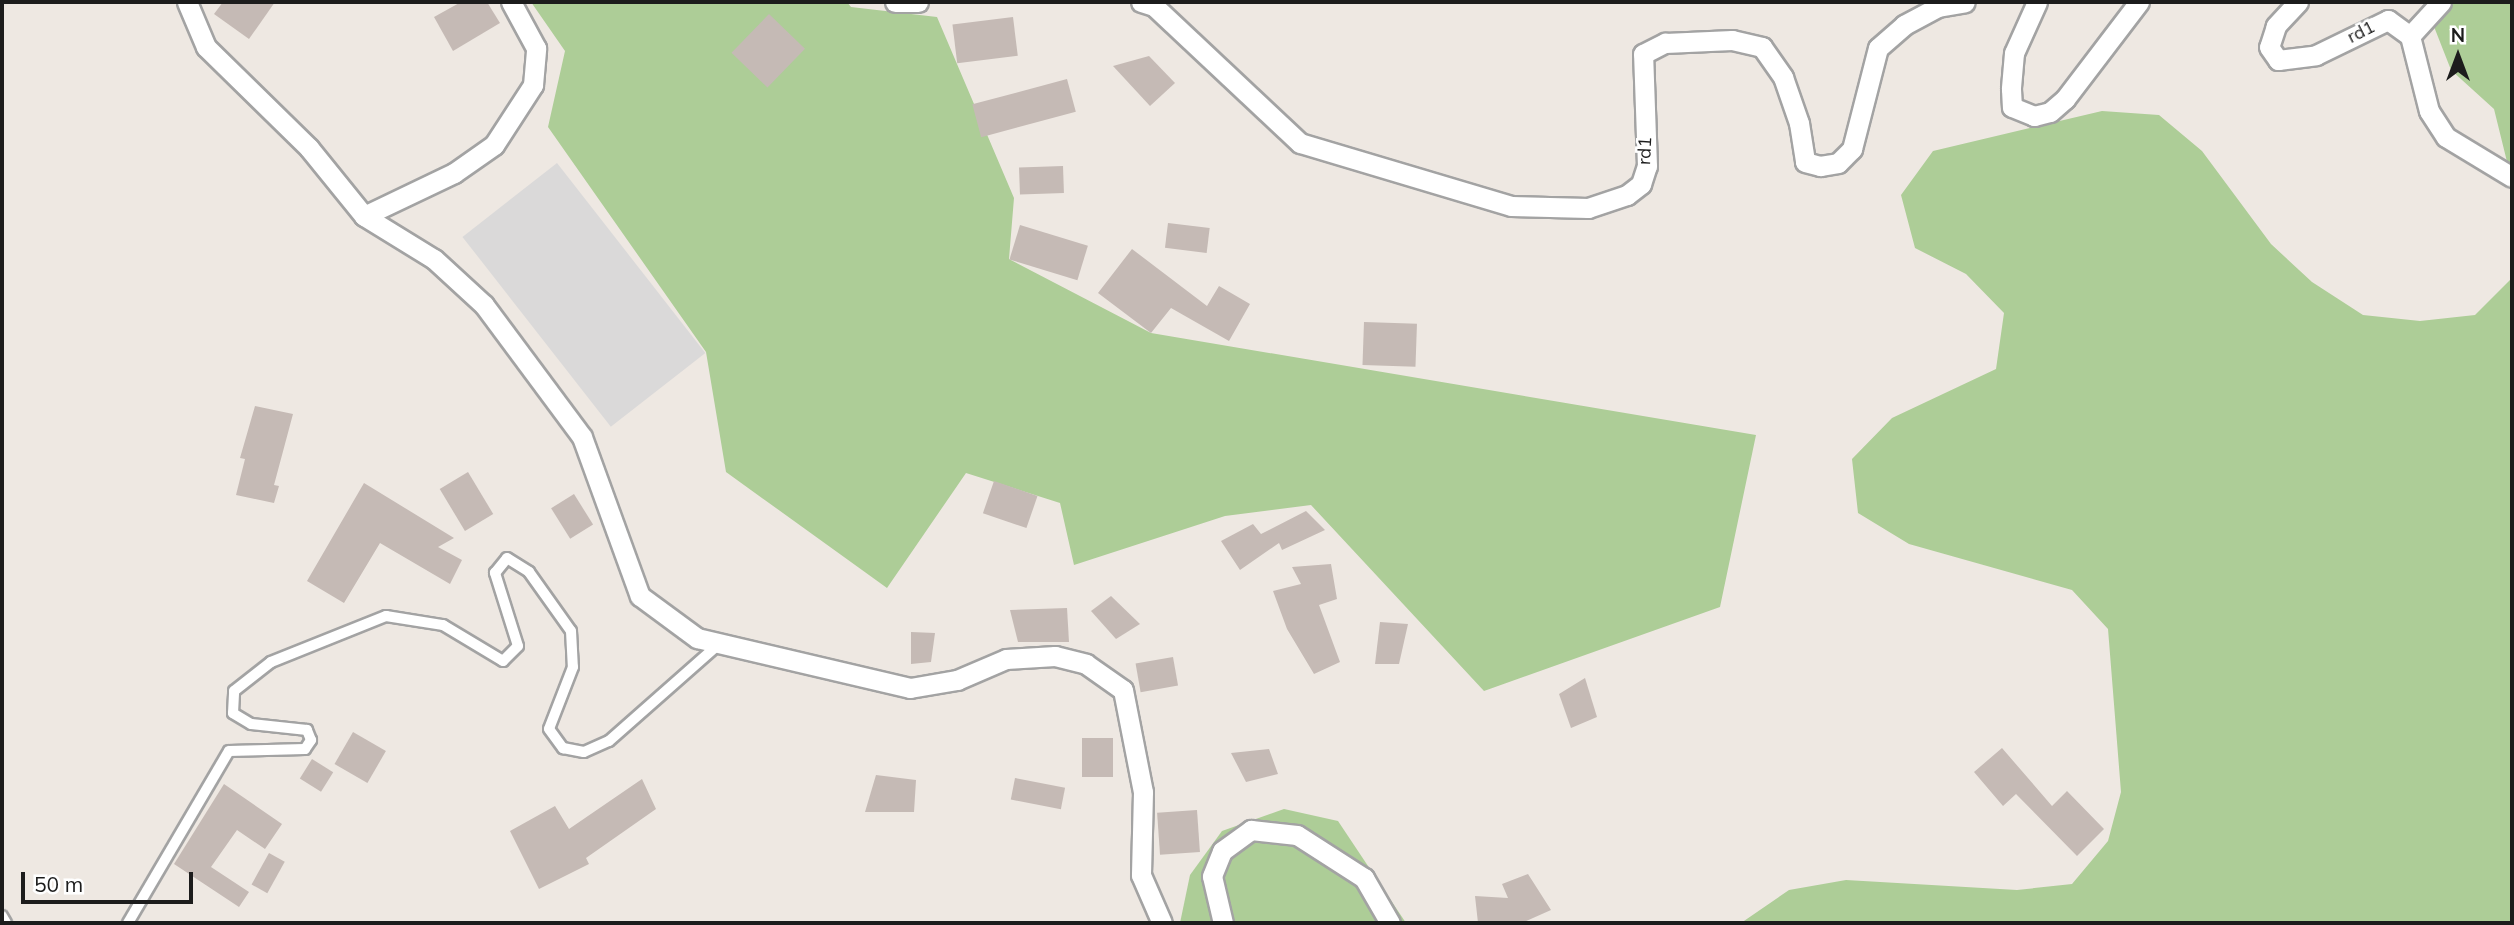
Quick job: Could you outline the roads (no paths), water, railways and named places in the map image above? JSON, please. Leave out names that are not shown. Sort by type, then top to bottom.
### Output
[{"type":"street","points":[[187,2],[206,47],[309,148],[364,216],[434,258],[484,305],[582,436],[640,596],[697,638],[722,641],[910,688],[957,680],[1006,659],[1055,656],[1086,664],[1123,690],[1143,792],[1141,875],[1162,923]]},
{"type":"street","points":[[364,216],[454,173],[494,145],[533,85],[536,48],[511,2]]},
{"type":"street","points":[[895,2],[918,2]]},
{"type":"street","name":"rd1","points":[[1141,2],[1154,6],[1300,143],[1511,206],[1588,208],[1627,195],[1641,184],[1647,166],[1643,54],[1665,43],[1732,40],[1762,47],[1783,78],[1799,123],[1805,162],[1820,166],[1838,163],[1852,149],[1878,48],[1904,25],[1938,7],[1965,2]]},
{"type":"street","points":[[2037,2],[2014,53],[2011,89],[2012,107],[2034,116],[2050,113],[2065,99],[2139,2]]},
{"type":"street","name":"rd1","points":[[2298,2],[2276,26],[2269,47],[2278,60],[2316,55],[2388,20],[2410,36]]},
{"type":"street","points":[[2441,2],[2410,36],[2429,111],[2446,137],[2512,177]]},
{"type":"street","points":[[1223,923],[1212,876],[1222,851],[1251,830],[1297,835],[1364,878],[1390,923]]},
{"type":"lane","points":[[128,923],[229,751],[305,749],[311,740],[307,730],[251,724],[233,713],[234,691],[271,662],[386,616],[443,625],[503,661],[518,646],[495,573],[507,558],[529,572],[571,631],[573,667],[549,729],[563,748],[584,752],[609,741],[722,641]]},
{"type":"lane","points":[[2,916],[6,923]]}]
